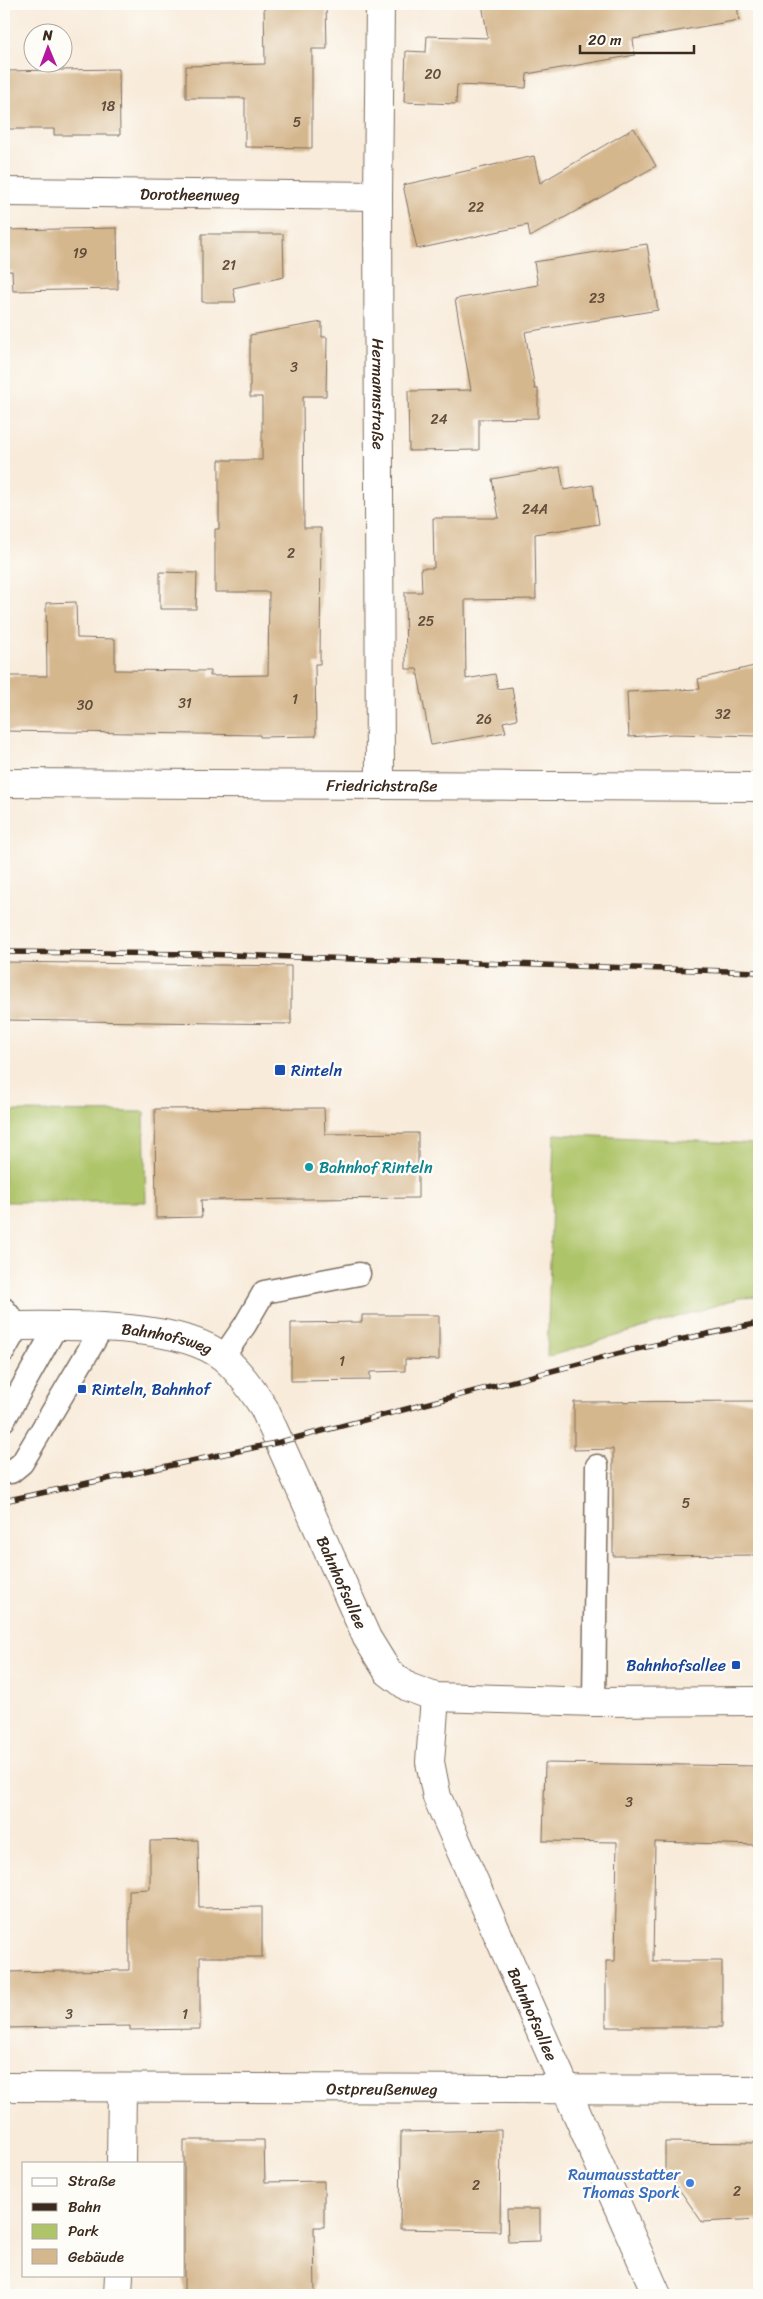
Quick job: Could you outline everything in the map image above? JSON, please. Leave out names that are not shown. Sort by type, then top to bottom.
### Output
[{"type":"street","name":"Hermannstraße","points":[[380,4],[378,196],[380,785]]},
{"type":"street","name":"Dorotheenweg","points":[[4,192],[378,196]]},
{"type":"street","name":"Friedrichstraße","points":[[4,783],[759,787]]},
{"type":"street","name":"Bahnhofsweg","points":[[8,1320],[56,1327],[102,1328],[166,1334],[192,1340],[223,1357],[247,1383],[264,1408],[280,1442]]},
{"type":"street","name":"Bahnhofsallee","points":[[280,1442],[366,1638],[388,1672],[408,1687],[435,1697],[594,1702],[759,1701]]},
{"type":"street","name":"Bahnhofsallee","points":[[435,1697],[430,1762],[436,1797],[657,2295]]},
{"type":"street","name":"Ostpreußenweg","points":[[4,2087],[759,2090]]},
{"type":"street","points":[[121,2162],[122,2088]]},
{"type":"street","points":[[118,2295],[119,2276]]},
{"type":"lane","points":[[223,1357],[245,1325],[264,1292],[359,1274]]},
{"type":"lane","points":[[4,1351],[8,1320]]},
{"type":"lane","points":[[4,1420],[56,1327]]},
{"type":"lane","points":[[4,1472],[11,1472],[22,1463],[102,1328]]},
{"type":"lane","points":[[594,1702],[597,1466]]},
{"type":"green space","points":[[4,1111],[144,1112],[146,1202],[4,1202]]},
{"type":"green space","points":[[554,1134],[759,1144],[759,1297],[740,1298],[547,1357]]},
{"type":"building","points":[[264,4],[326,4],[327,49],[312,49],[312,148],[245,147],[245,98],[186,98],[186,66],[265,64]]},
{"type":"building","points":[[482,4],[737,4],[739,20],[633,39],[635,55],[527,74],[526,88],[457,85],[456,104],[404,102],[406,51],[426,52],[427,36],[488,38]]},
{"type":"building","points":[[119,69],[120,135],[54,135],[54,129],[4,129],[4,71],[72,72],[72,70]]},
{"type":"building","points":[[634,128],[656,166],[530,237],[528,225],[417,249],[403,185],[534,156],[540,183]]},
{"type":"building","points":[[117,228],[118,289],[13,291],[12,271],[4,271],[4,230]]},
{"type":"building","points":[[202,234],[283,234],[284,277],[233,288],[236,302],[202,302]]},
{"type":"building","points":[[647,244],[658,310],[525,332],[535,389],[538,389],[538,418],[479,419],[479,450],[409,451],[408,391],[471,390],[455,299],[538,285],[534,262]]},
{"type":"building","points":[[322,322],[322,337],[327,337],[326,396],[303,396],[304,528],[321,528],[320,664],[315,664],[316,736],[260,737],[260,735],[4,731],[4,676],[47,676],[46,603],[76,602],[77,638],[115,639],[115,670],[210,671],[210,676],[268,675],[269,592],[215,592],[215,529],[219,529],[219,460],[262,460],[262,397],[250,397],[250,335]]},
{"type":"building","points":[[560,467],[564,490],[593,485],[599,524],[535,534],[536,599],[465,600],[466,679],[495,674],[498,689],[512,687],[517,719],[503,722],[506,732],[431,745],[417,669],[406,669],[405,592],[422,592],[421,568],[434,568],[433,518],[499,518],[492,479]]},
{"type":"building","points":[[160,572],[197,573],[196,609],[160,609]]},
{"type":"building","points":[[759,665],[759,736],[673,734],[629,737],[627,692],[700,689],[698,679]]},
{"type":"building","points":[[4,962],[291,966],[291,1024],[4,1020]]},
{"type":"building","name":"Bahnhof Rinteln","points":[[324,1108],[325,1134],[418,1133],[418,1198],[201,1200],[202,1217],[156,1218],[155,1109]]},
{"type":"building","points":[[362,1315],[439,1315],[439,1360],[405,1359],[405,1371],[370,1372],[370,1380],[291,1381],[291,1323],[362,1322]]},
{"type":"building","points":[[759,1401],[759,1555],[613,1556],[613,1449],[574,1450],[574,1402]]},
{"type":"building","points":[[545,1763],[759,1766],[759,1845],[655,1842],[653,1961],[722,1961],[722,2027],[606,2027],[606,1961],[615,1961],[617,1842],[543,1841]]},
{"type":"building","points":[[198,1840],[199,1908],[262,1907],[262,1957],[200,1957],[200,2029],[130,2030],[130,2026],[4,2028],[4,1972],[129,1970],[129,1890],[150,1889],[150,1841]]},
{"type":"building","points":[[501,2130],[500,2231],[400,2229],[401,2132]]},
{"type":"building","points":[[184,2140],[264,2140],[265,2182],[324,2181],[324,2227],[314,2227],[315,2295],[184,2295]]},
{"type":"building","points":[[665,2142],[759,2143],[759,2219],[702,2222],[665,2169]]},
{"type":"building","points":[[507,2209],[540,2209],[540,2241],[508,2242]]},
{"type":"railway","points":[[4,952],[200,954],[759,972]]},
{"type":"railway","points":[[4,1501],[280,1442],[632,1350],[759,1323]]},
{"type":"place","name":"Rinteln","points":[[280,1070]]},
{"type":"place","name":"Bahnhof Rinteln","points":[[309,1167]]},
{"type":"place","name":"Rinteln, Bahnhof","points":[[82,1389]]},
{"type":"place","name":"Bahnhofsallee","points":[[736,1665]]},
{"type":"place","name":"Raumausstatter Thomas Spork","points":[[690,2183]]}]
